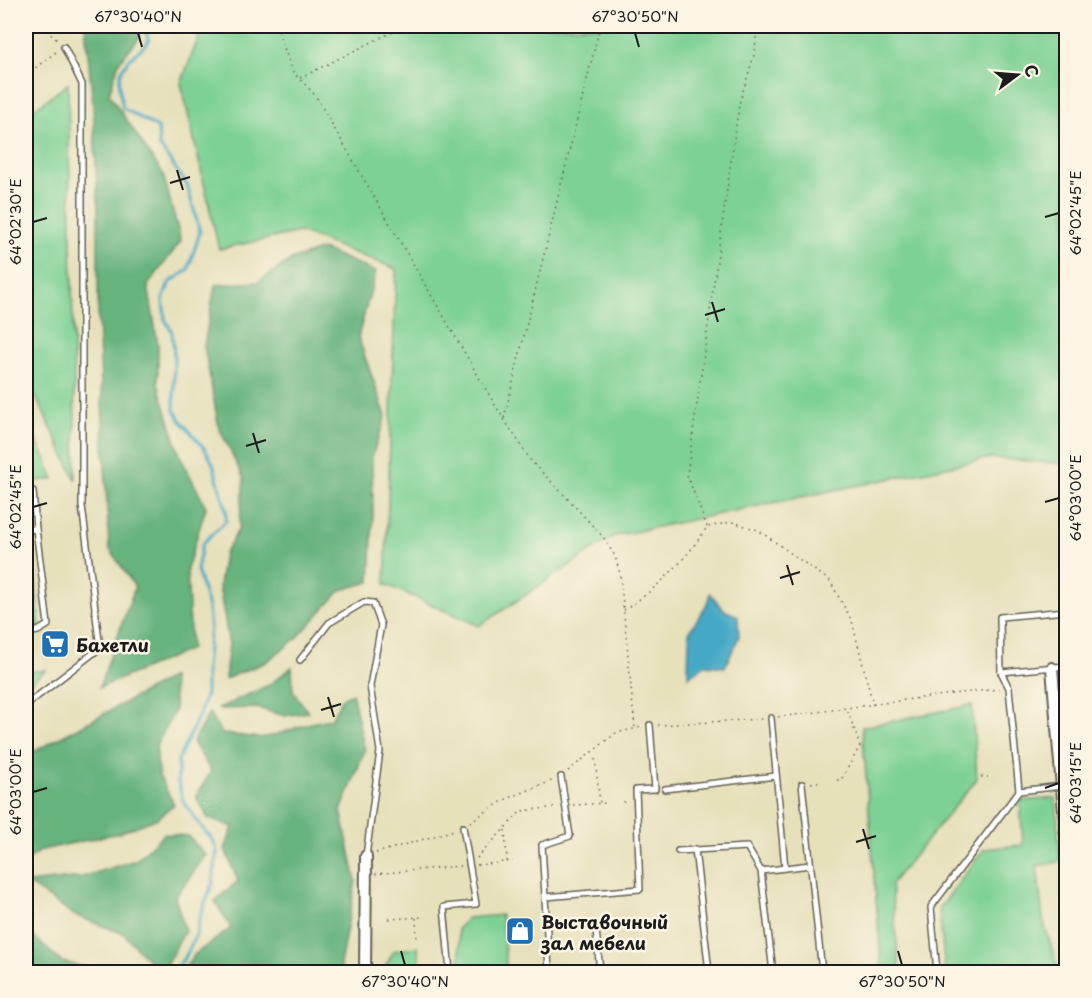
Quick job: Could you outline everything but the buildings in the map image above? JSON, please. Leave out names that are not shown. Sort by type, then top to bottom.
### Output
[{"type":"street","points":[[1052,668],[1063,754],[1066,835]]},
{"type":"street","points":[[365,972],[366,856]]},
{"type":"lane","points":[[26,705],[100,648],[82,506],[82,84],[63,47]]},
{"type":"lane","points":[[26,492],[33,491],[48,625],[38,631],[26,633]]},
{"type":"lane","points":[[26,530],[36,528]]},
{"type":"lane","points":[[300,660],[329,623],[364,602],[373,603],[381,625],[370,686],[380,751],[366,856]]},
{"type":"lane","points":[[937,972],[931,907],[1019,791],[1009,688],[1001,672],[1000,617],[1066,611]]},
{"type":"lane","points":[[1001,672],[1066,666]]},
{"type":"lane","points":[[771,718],[784,868]]},
{"type":"lane","points":[[544,897],[640,889],[636,790],[655,789],[650,725]]},
{"type":"lane","points":[[665,789],[776,776]]},
{"type":"lane","points":[[549,972],[542,845],[570,836],[561,777]]},
{"type":"lane","points":[[802,784],[822,972]]},
{"type":"lane","points":[[1019,791],[1064,794]]},
{"type":"lane","points":[[450,972],[444,907],[476,904],[463,827]]},
{"type":"lane","points":[[678,851],[747,847],[762,871],[773,972]]},
{"type":"lane","points":[[695,849],[709,972]]},
{"type":"lane","points":[[762,871],[810,865]]},
{"type":"lane","points":[[596,929],[600,972]]},
{"type":"path","points":[[26,75],[63,47],[42,26]]},
{"type":"path","points":[[276,26],[293,72],[315,95],[504,419],[531,461],[603,537],[615,556],[620,574],[632,676],[635,728]]},
{"type":"path","points":[[299,79],[390,33],[431,26]]},
{"type":"path","points":[[504,419],[600,26]]},
{"type":"path","points":[[707,527],[687,475],[739,104],[755,52],[757,26]]},
{"type":"path","points":[[624,611],[639,601],[670,573],[693,548],[707,527],[732,522],[758,530],[830,581],[852,621],[873,706]]},
{"type":"path","points":[[366,856],[463,827],[504,800],[561,777],[616,733],[635,728],[650,725],[771,718],[873,706],[905,699],[1009,688]]},
{"type":"path","points":[[837,780],[841,780],[860,746],[847,709]]},
{"type":"path","points":[[595,759],[600,804]]},
{"type":"path","points":[[981,777],[988,777]]},
{"type":"path","points":[[802,784],[819,782]]},
{"type":"path","points":[[566,806],[607,803]]},
{"type":"path","points":[[505,829],[507,862]]},
{"type":"path","points":[[470,865],[513,861]]},
{"type":"path","points":[[416,917],[417,940]]},
{"type":"path","points":[[389,919],[421,917]]},
{"type":"shaded area","points":[[1066,681],[1066,744],[1060,682]]},
{"type":"green space","points":[[85,26],[138,26],[140,37],[119,62],[109,94],[163,174],[181,241],[148,285],[158,345],[158,384],[180,456],[206,507],[187,569],[191,649],[99,688],[135,587],[109,548],[98,318],[98,208],[93,104]]},
{"type":"green space","points":[[203,26],[1066,26],[1066,464],[990,458],[614,536],[479,626],[385,584],[396,269],[300,232],[219,249],[181,83]]},
{"type":"green space","points":[[68,84],[76,480],[26,376],[26,115]]},
{"type":"green space","points":[[322,249],[376,272],[358,337],[386,416],[372,456],[373,517],[370,582],[341,590],[297,638],[266,662],[225,679],[229,644],[219,586],[224,554],[239,529],[244,479],[219,428],[204,346],[215,285],[258,282],[291,260]]},
{"type":"green space","points":[[26,416],[54,479],[26,482]]},
{"type":"green space","points":[[26,562],[33,562],[40,628],[26,629]]},
{"type":"green space","points":[[292,667],[293,691],[308,712],[285,716],[257,708],[217,709],[269,685]]},
{"type":"green space","points":[[46,670],[26,686],[26,672]]},
{"type":"green space","points":[[172,677],[175,710],[156,746],[159,776],[174,804],[158,818],[119,833],[42,850],[26,861],[26,756]]},
{"type":"green space","points":[[352,693],[365,750],[341,811],[356,881],[340,964],[343,972],[182,972],[195,954],[231,928],[215,901],[238,881],[225,849],[233,827],[208,818],[196,797],[211,771],[193,742],[209,713],[222,734],[266,737],[331,719],[342,698]]},
{"type":"green space","points":[[972,705],[977,779],[891,884],[900,972],[882,972],[862,727]]},
{"type":"green space","points":[[1056,798],[1060,862],[1037,866],[1043,920],[1059,972],[945,972],[939,909],[984,849],[1023,845],[1020,801]]},
{"type":"green space","points":[[164,834],[188,836],[206,855],[175,897],[185,931],[162,972],[159,972],[124,934],[74,915],[27,883],[82,877],[136,860]]},
{"type":"green space","points":[[501,915],[507,972],[461,972],[458,929],[467,918]]},
{"type":"green space","points":[[26,930],[62,962],[110,972],[26,972]]},
{"type":"green space","points":[[418,947],[421,972],[382,972],[394,951]]},
{"type":"water","points":[[710,593],[724,610],[738,616],[739,637],[725,667],[705,665],[688,677],[689,632],[707,604]]},
{"type":"waterway","points":[[144,26],[149,41],[122,70],[119,84],[120,95],[123,108],[158,128],[159,145],[187,185],[200,232],[188,270],[169,283],[163,300],[165,319],[172,332],[174,409],[181,421],[205,449],[213,464],[226,509],[226,521],[202,544],[197,570],[208,607],[210,627],[206,694],[178,760],[178,782],[183,801],[214,842],[217,851],[213,882],[200,916],[197,932],[187,954],[174,972]]},
{"type":"place","name":"Бахетли","points":[[55,644]]},
{"type":"place","name":"Выставочный зал мебели","points":[[520,931]]}]
